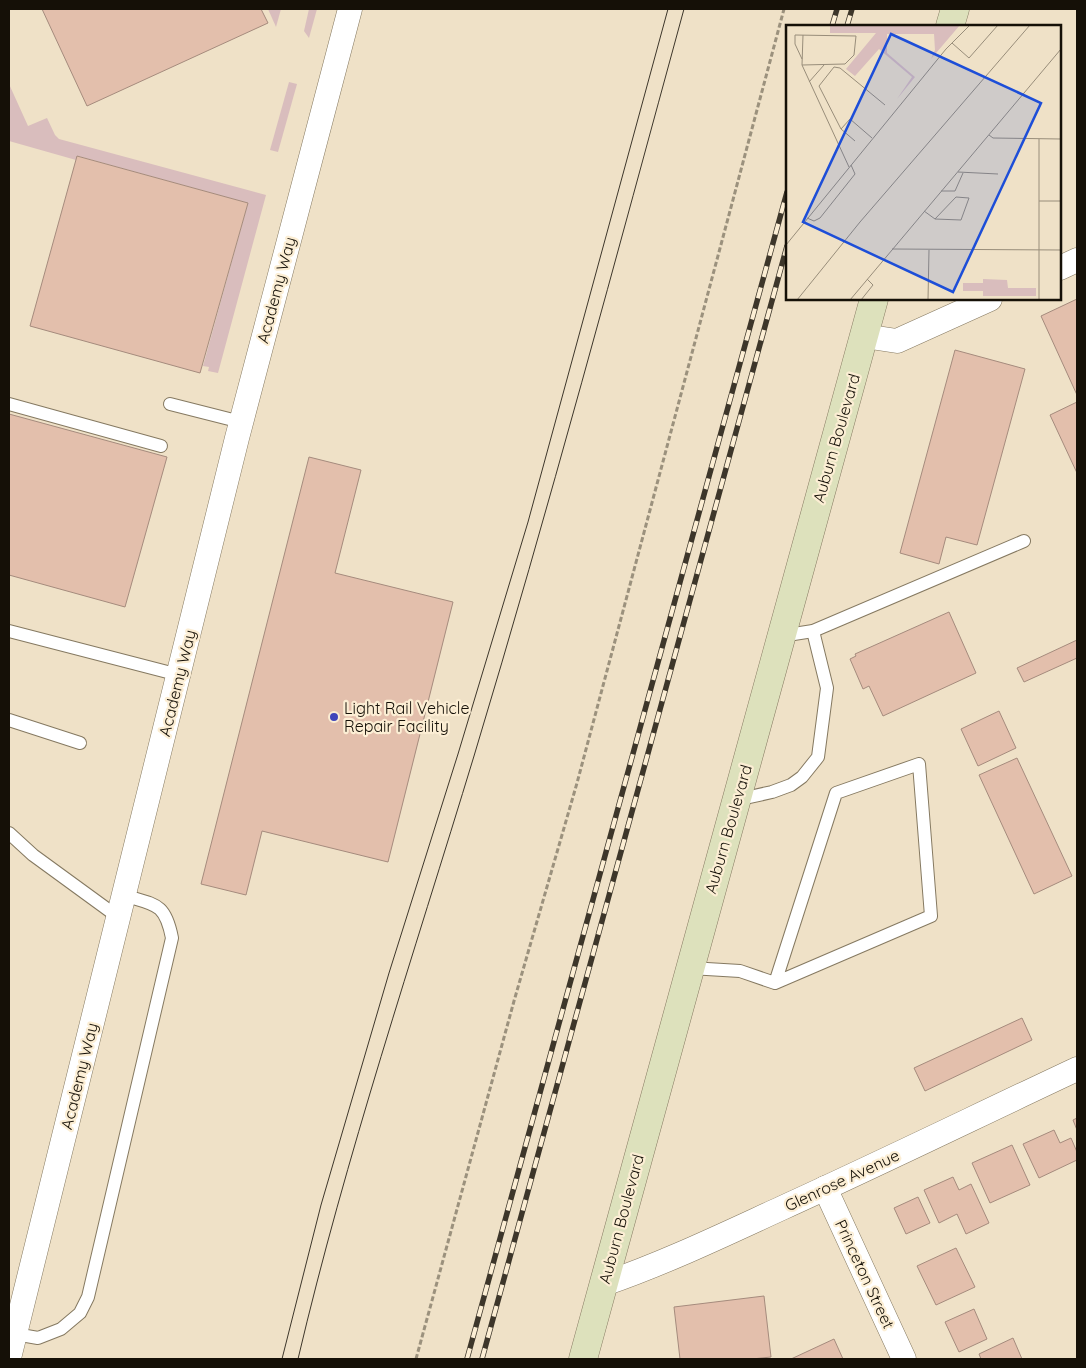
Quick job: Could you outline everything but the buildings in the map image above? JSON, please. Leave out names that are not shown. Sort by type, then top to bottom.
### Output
[{"type":"street","name":"Academy Way","points":[[9,1358],[241,422],[350,9]]},
{"type":"street","points":[[950,25],[955,9]]},
{"type":"street","points":[[1061,268],[1077,260]]},
{"type":"street","name":"Auburn Boulevard","points":[[583,1359],[874,300]]},
{"type":"street","points":[[864,336],[897,341],[988,300]]},
{"type":"street","name":"Glenrose Avenue","points":[[604,1284],[679,1255],[826,1188],[1077,1069]]},
{"type":"street","name":"Princeton Street","points":[[826,1188],[904,1359]]},
{"type":"lane","points":[[9,404],[161,446]]},
{"type":"lane","points":[[170,404],[241,422]]},
{"type":"lane","points":[[781,636],[814,631],[1024,541]]},
{"type":"lane","points":[[736,800],[772,792],[791,785],[802,777],[818,757],[827,688],[814,631]]},
{"type":"lane","points":[[9,632],[179,675]]},
{"type":"lane","points":[[9,720],[80,743]]},
{"type":"lane","points":[[690,968],[740,971],[775,983],[931,916],[919,764],[836,793],[775,983]]},
{"type":"lane","points":[[9,833],[33,854],[120,906],[157,905],[168,919],[172,938],[88,1297],[80,1313],[61,1330],[38,1338],[15,1334]]},
{"type":"path","points":[[416,1359],[514,1001],[577,783],[784,9]]},
{"type":"shaded area","points":[[268,9],[281,9],[276,27]]},
{"type":"shaded area","points":[[309,9],[317,9],[309,38],[304,31]]},
{"type":"shaded area","points":[[289,82],[297,84],[278,152],[270,150]]},
{"type":"shaded area","points":[[9,84],[28,126],[47,118],[59,139],[266,195],[218,373],[208,371],[209,367],[203,366],[248,203],[78,156],[76,160],[9,141]]},
{"type":"tram line","points":[[282,1359],[321,1205],[389,973],[528,522],[668,9]]},
{"type":"tram line","points":[[298,1359],[337,1207],[529,570],[684,9]]},
{"type":"railway","points":[[832,25],[837,9]]},
{"type":"railway","points":[[847,25],[852,9]]},
{"type":"railway","points":[[467,1359],[786,196]]},
{"type":"railway","points":[[482,1359],[786,250]]},
{"type":"place","name":"Light Rail Vehicle Repair Facility","points":[[334,717]]}]
